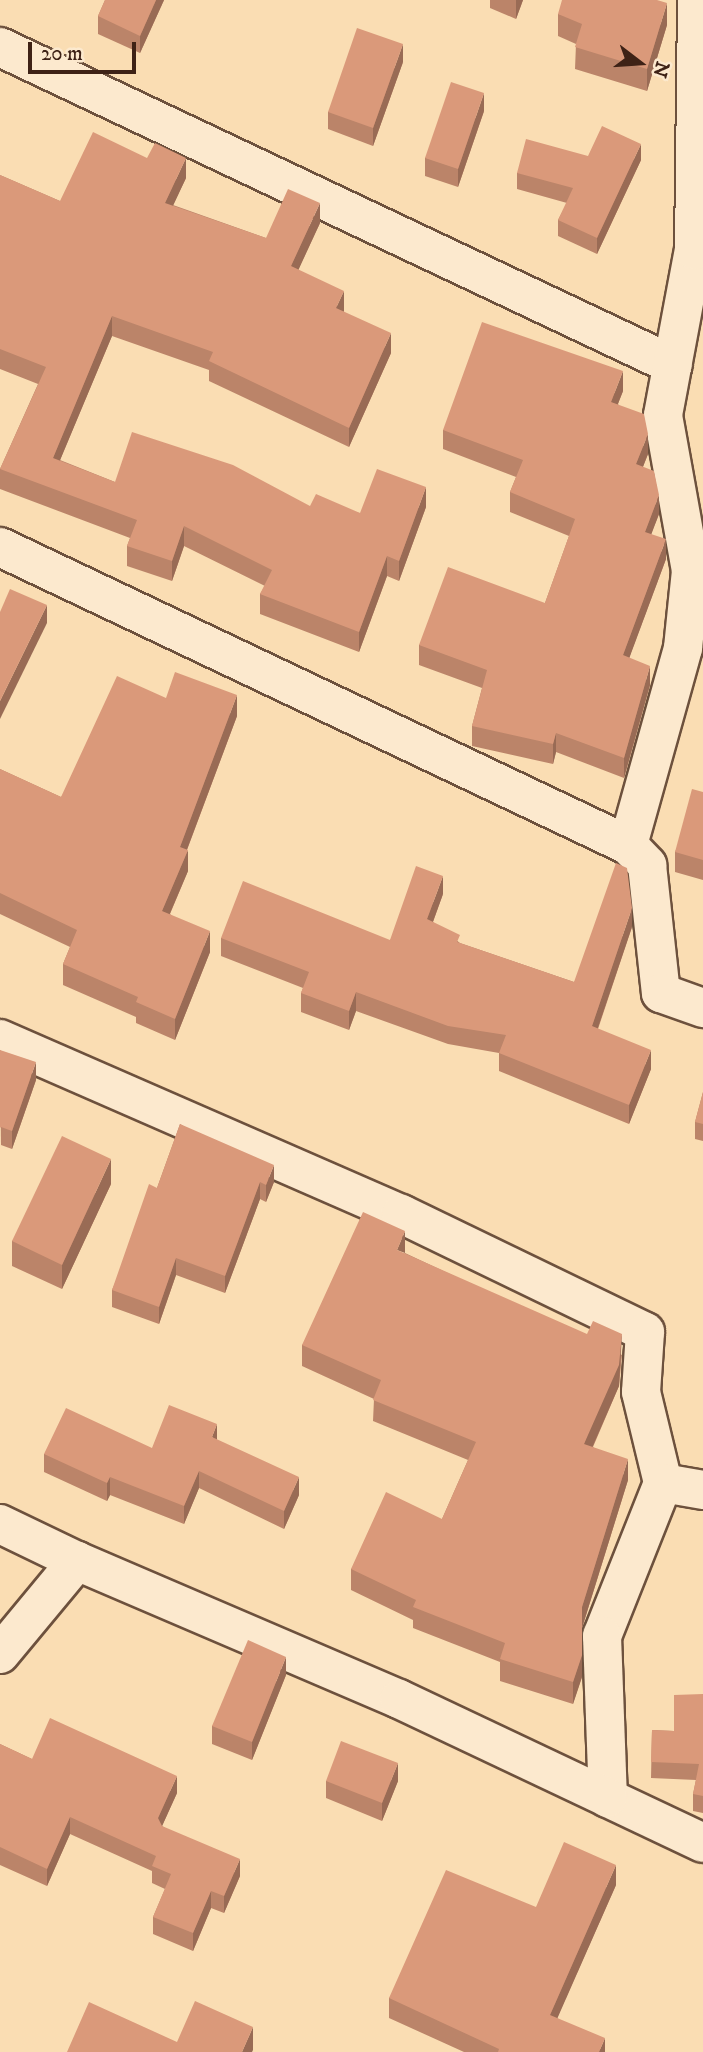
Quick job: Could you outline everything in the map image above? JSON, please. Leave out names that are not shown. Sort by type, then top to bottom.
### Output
[{"type":"street","points":[[628,845],[683,648],[697,570],[663,415],[694,250],[699,161],[697,0]]},
{"type":"street","points":[[0,47],[673,365]]},
{"type":"street","points":[[0,547],[628,845],[647,865],[660,993],[703,1008]]},
{"type":"street","points":[[0,1039],[401,1214],[645,1332],[642,1392],[663,1483],[603,1636],[608,1798]]},
{"type":"street","points":[[663,1483],[703,1490]]},
{"type":"street","points":[[0,1524],[77,1561],[399,1699],[703,1843]]},
{"type":"street","points":[[0,1654],[77,1561]]},
{"type":"building","points":[[105,0],[156,0],[140,36],[98,16]]},
{"type":"building","points":[[562,0],[657,0],[667,3],[647,69],[575,47],[582,24],[558,14]]},
{"type":"building","points":[[357,28],[403,44],[373,128],[328,112]]},
{"type":"building","points":[[451,82],[484,93],[458,169],[425,158]]},
{"type":"building","points":[[602,126],[641,144],[597,238],[558,220],[573,188],[517,173],[526,139],[588,156]]},
{"type":"building","points":[[93,132],[147,158],[155,143],[186,158],[165,203],[266,238],[288,189],[320,203],[291,266],[344,291],[336,308],[391,333],[349,428],[209,361],[213,352],[112,316],[53,458],[115,482],[132,432],[233,465],[310,506],[316,494],[360,513],[377,469],[426,487],[399,561],[387,556],[359,632],[260,594],[272,570],[184,526],[172,561],[127,546],[137,520],[0,469],[46,367],[0,349],[0,175],[60,201]]},
{"type":"building","points":[[482,322],[623,371],[611,402],[644,414],[648,434],[636,464],[654,471],[659,495],[645,532],[666,539],[623,655],[650,666],[624,758],[556,733],[553,744],[472,726],[487,670],[419,645],[448,567],[545,603],[575,519],[510,492],[523,460],[443,430]]},
{"type":"building","points":[[10,589],[47,605],[0,701],[0,612]]},
{"type":"building","points":[[175,672],[237,695],[180,847],[188,850],[162,911],[210,931],[175,1019],[136,1002],[138,997],[63,964],[77,930],[0,893],[0,769],[61,797],[117,676],[166,698]]},
{"type":"building","points":[[692,789],[703,792],[703,860],[675,852]]},
{"type":"building","points":[[616,863],[627,868],[632,908],[592,1026],[651,1050],[629,1105],[499,1053],[506,1035],[448,1026],[356,992],[349,1011],[301,993],[309,972],[221,938],[243,881],[390,940],[416,866],[443,876],[427,919],[460,935],[457,942],[574,982]]},
{"type":"building","points":[[0,1050],[36,1062],[12,1131],[0,1128]]},
{"type":"building","points":[[703,1092],[703,1124],[695,1122]]},
{"type":"building","points":[[180,1124],[274,1165],[266,1185],[260,1182],[225,1276],[176,1258],[159,1307],[112,1290],[149,1184],[157,1188]]},
{"type":"building","points":[[62,1136],[111,1159],[62,1265],[12,1241]]},
{"type":"building","points":[[363,1212],[405,1231],[397,1250],[587,1334],[593,1321],[622,1334],[619,1365],[584,1444],[628,1459],[582,1607],[582,1655],[573,1682],[500,1659],[505,1643],[413,1607],[416,1600],[351,1569],[386,1492],[442,1519],[476,1442],[373,1400],[381,1380],[302,1345]]},
{"type":"building","points":[[169,1405],[217,1424],[212,1437],[299,1477],[284,1511],[199,1471],[184,1506],[110,1477],[107,1483],[44,1454],[66,1408],[152,1448]]},
{"type":"building","points":[[248,1640],[286,1657],[252,1742],[212,1726]]},
{"type":"building","points":[[703,1694],[703,1796],[693,1794],[699,1764],[651,1762],[652,1730],[674,1731],[674,1695]]},
{"type":"building","points":[[50,1718],[177,1776],[158,1818],[162,1826],[240,1859],[224,1896],[211,1891],[193,1933],[153,1917],[171,1874],[152,1866],[156,1856],[70,1817],[47,1869],[0,1847],[0,1744],[32,1759]]},
{"type":"building","points":[[341,1741],[398,1763],[382,1803],[326,1781]]},
{"type":"building","points":[[564,1842],[616,1865],[550,2015],[605,2038],[599,2052],[498,2052],[499,2049],[389,1998],[446,1870],[536,1907]]},
{"type":"building","points":[[195,2001],[253,2027],[242,2052],[67,2052],[89,2002],[177,2042]]}]
